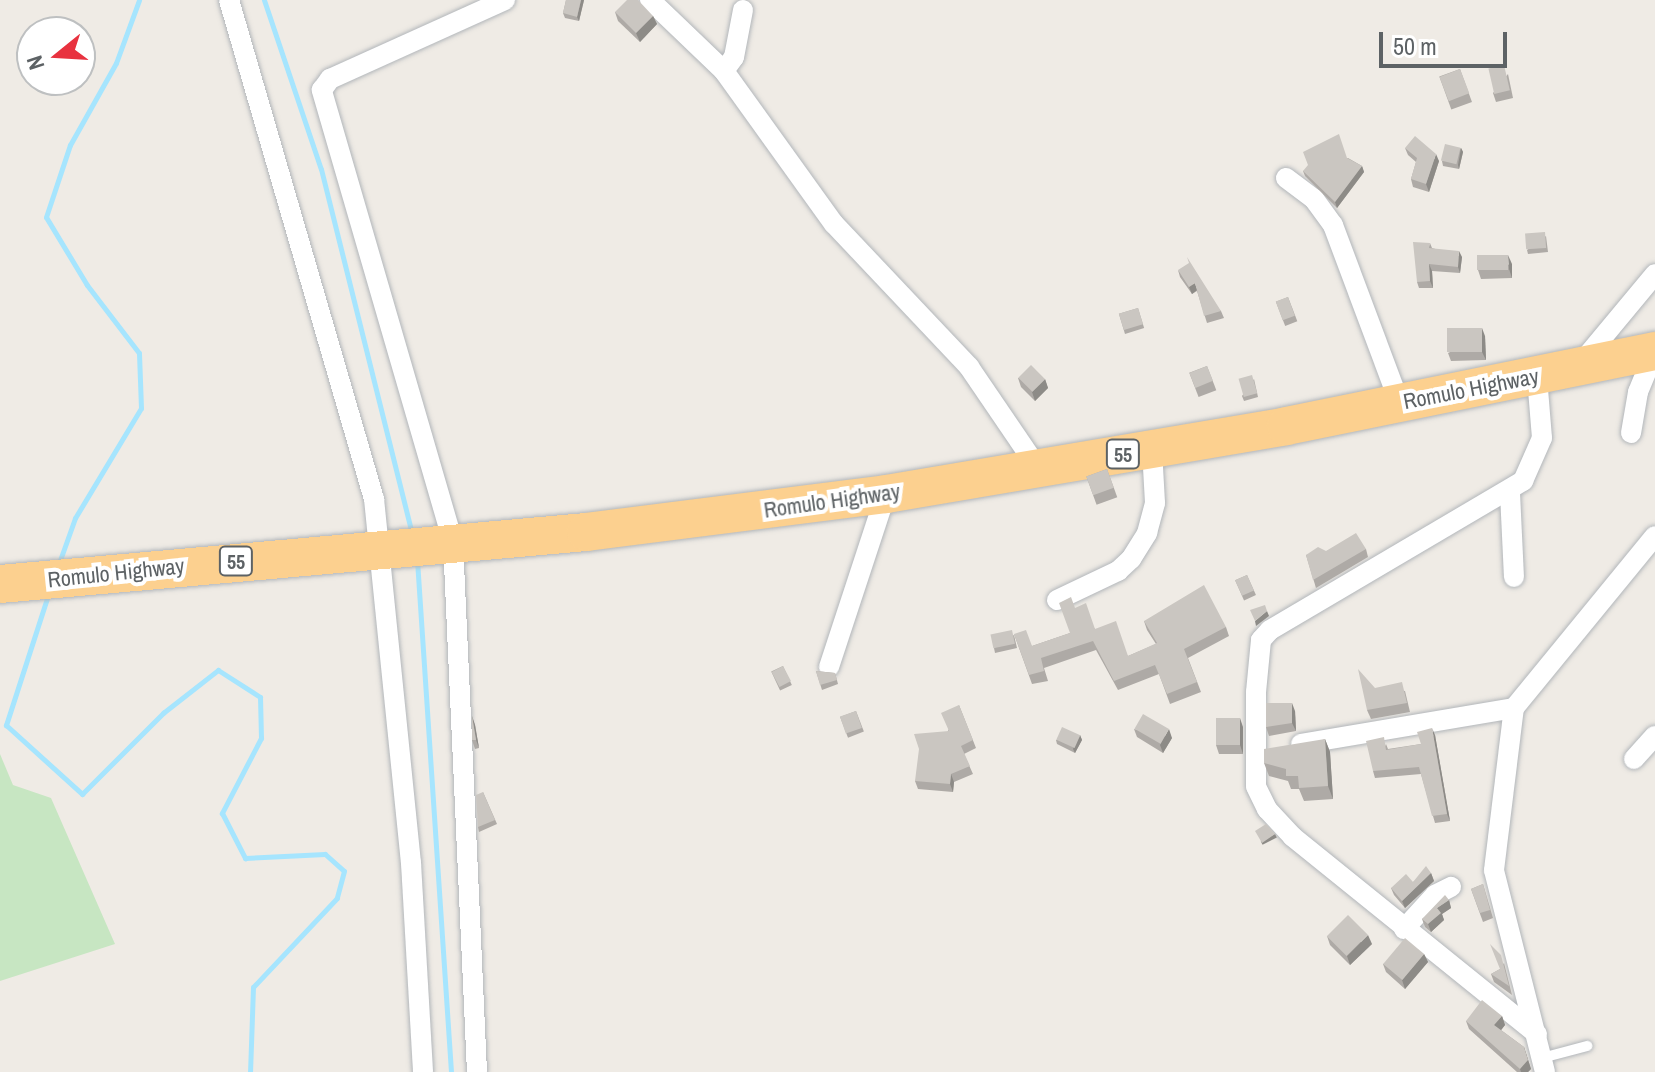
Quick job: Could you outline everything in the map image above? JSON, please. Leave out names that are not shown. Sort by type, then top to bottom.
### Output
[{"type":"highway","name":"Romulo Highway","points":[[8,583],[386,547],[586,532],[886,494],[1400,404],[1537,377],[1582,362],[1655,351]]},
{"type":"street","points":[[229,0],[363,452],[386,547],[411,863],[423,1072]]},
{"type":"street","points":[[477,1072],[447,542],[322,90],[330,79],[505,0]]},
{"type":"street","points":[[650,0],[724,71],[834,224],[969,367],[1038,468]]},
{"type":"street","points":[[724,71],[734,57],[743,10]]},
{"type":"street","points":[[1286,178],[1314,199],[1333,225],[1400,404]]},
{"type":"street","points":[[1582,362],[1655,274]]},
{"type":"street","points":[[1631,433],[1638,392],[1655,351]]},
{"type":"street","points":[[1537,377],[1542,438],[1535,462],[1510,493],[1261,640],[1256,786],[1267,809],[1293,837],[1537,1034]]},
{"type":"street","points":[[1057,600],[1118,571],[1131,559],[1147,533],[1155,503],[1152,449]]},
{"type":"street","points":[[1510,493],[1514,577]]},
{"type":"street","points":[[829,667],[886,494]]},
{"type":"street","points":[[1543,1065],[1494,870],[1512,756],[1514,708],[1655,536]]},
{"type":"street","points":[[1257,751],[1514,708]]},
{"type":"street","points":[[1634,759],[1655,736]]},
{"type":"street","points":[[1404,929],[1435,895],[1451,887]]},
{"type":"lane","points":[[1543,1065],[1587,1046]]},
{"type":"green space","points":[[0,754],[13,785],[51,798],[115,944],[0,981]]},
{"type":"building","points":[[566,0],[581,0],[577,17],[563,13]]},
{"type":"building","points":[[627,0],[638,0],[653,16],[636,33],[615,12]]},
{"type":"building","points":[[1504,65],[1510,90],[1494,94],[1488,69]]},
{"type":"building","points":[[1460,69],[1469,93],[1449,101],[1439,77]]},
{"type":"building","points":[[1339,134],[1347,158],[1362,166],[1335,202],[1303,171],[1308,165],[1303,152]]},
{"type":"building","points":[[1415,136],[1436,154],[1426,184],[1411,179],[1417,158],[1405,148]]},
{"type":"building","points":[[1445,144],[1461,148],[1456,164],[1441,160]]},
{"type":"building","points":[[1545,232],[1546,248],[1526,249],[1525,233]]},
{"type":"building","points":[[1413,242],[1430,243],[1429,248],[1459,251],[1458,267],[1429,264],[1430,281],[1417,282]]},
{"type":"building","points":[[1477,255],[1508,255],[1508,270],[1477,270]]},
{"type":"building","points":[[1187,257],[1221,311],[1204,316],[1195,283],[1189,287],[1178,270],[1189,263]]},
{"type":"building","points":[[1288,297],[1295,316],[1283,320],[1276,301]]},
{"type":"building","points":[[1138,308],[1143,324],[1124,330],[1119,314]]},
{"type":"building","points":[[1447,328],[1482,328],[1482,352],[1447,352]]},
{"type":"building","points":[[1031,365],[1045,379],[1032,392],[1018,378]]},
{"type":"building","points":[[1207,366],[1213,381],[1195,388],[1189,373]]},
{"type":"building","points":[[1252,375],[1257,393],[1244,397],[1239,379]]},
{"type":"building","points":[[1107,469],[1114,488],[1093,495],[1086,477]]},
{"type":"building","points":[[1356,533],[1366,549],[1313,580],[1306,555],[1318,547],[1326,551]]},
{"type":"building","points":[[1247,575],[1254,591],[1242,596],[1235,580]]},
{"type":"building","points":[[1204,585],[1226,627],[1184,649],[1197,682],[1167,694],[1155,665],[1114,681],[1093,641],[1041,658],[1044,671],[1029,675],[1014,634],[1026,630],[1032,646],[1070,633],[1059,603],[1071,597],[1075,608],[1086,603],[1095,629],[1116,621],[1128,656],[1157,643],[1144,621]]},
{"type":"building","points":[[1265,605],[1267,611],[1255,621],[1250,610]]},
{"type":"building","points":[[1012,630],[1015,644],[993,648],[990,635]]},
{"type":"building","points":[[783,666],[791,681],[780,687],[772,672]]},
{"type":"building","points":[[1358,669],[1375,688],[1402,682],[1407,703],[1367,710]]},
{"type":"building","points":[[816,671],[835,673],[837,680],[820,685]]},
{"type":"building","points":[[1266,703],[1292,703],[1292,723],[1266,727]]},
{"type":"building","points":[[959,705],[973,740],[961,746],[970,766],[951,774],[950,784],[915,781],[919,749],[914,734],[949,731],[941,713]]},
{"type":"building","points":[[856,711],[862,728],[846,734],[840,717]]},
{"type":"building","points":[[1143,714],[1169,729],[1160,744],[1134,729]]},
{"type":"building","points":[[472,716],[476,740],[472,740]]},
{"type":"building","points":[[1216,718],[1240,718],[1240,745],[1216,745]]},
{"type":"building","points":[[1062,727],[1080,735],[1075,748],[1056,740]]},
{"type":"building","points":[[1432,728],[1447,814],[1432,816],[1419,767],[1373,771],[1366,741],[1384,737],[1386,750],[1421,744],[1417,732]]},
{"type":"building","points":[[1325,739],[1328,786],[1299,788],[1298,776],[1286,776],[1286,769],[1264,763],[1264,749]]},
{"type":"building","points":[[483,792],[495,820],[478,827],[476,795]]},
{"type":"building","points":[[1266,824],[1275,834],[1262,843],[1255,831]]},
{"type":"building","points":[[1426,866],[1431,873],[1402,901],[1391,888],[1406,874],[1413,882]]},
{"type":"building","points":[[1483,884],[1490,910],[1480,913],[1471,889]]},
{"type":"building","points":[[1445,895],[1449,900],[1437,908],[1441,913],[1428,924],[1422,919]]},
{"type":"building","points":[[1348,915],[1368,935],[1347,956],[1327,936]]},
{"type":"building","points":[[1405,938],[1424,954],[1402,980],[1383,964]]},
{"type":"building","points":[[1490,944],[1501,955],[1509,986],[1491,974],[1500,969]]},
{"type":"building","points":[[1482,1000],[1502,1016],[1494,1025],[1524,1047],[1528,1060],[1520,1069],[1466,1021]]},
{"type":"waterway","points":[[59,563],[75,518],[141,408],[139,353],[87,285],[46,217],[70,145],[116,63],[139,0]]},
{"type":"waterway","points":[[264,0],[321,169],[412,535]]},
{"type":"waterway","points":[[417,560],[451,1072]]},
{"type":"waterway","points":[[48,595],[6,725],[82,794],[163,713],[218,670],[260,697],[261,738],[222,813],[245,858],[325,854],[344,871],[337,898],[253,987],[250,1072]]}]
